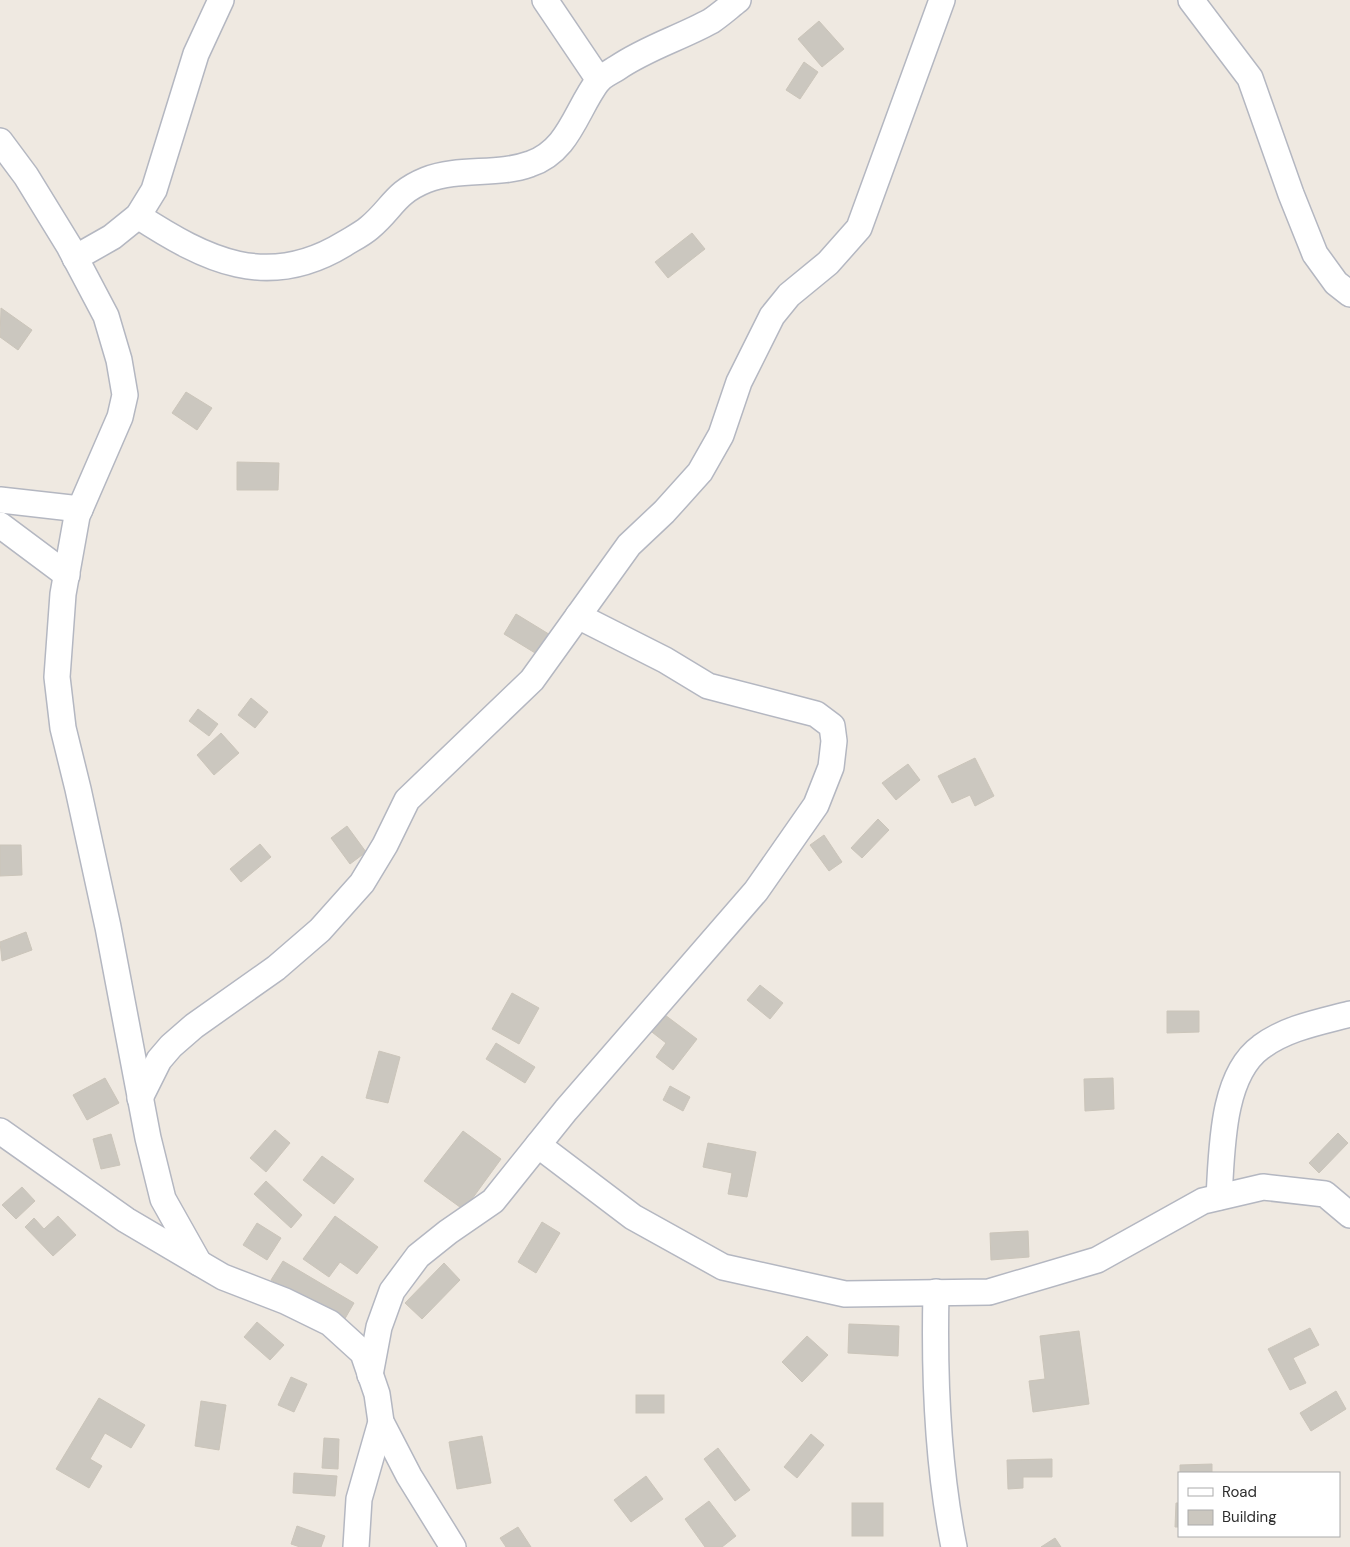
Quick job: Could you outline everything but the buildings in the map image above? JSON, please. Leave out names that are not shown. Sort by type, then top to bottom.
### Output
[{"type":"street","points":[[75,258],[112,237],[138,216],[154,190],[196,54],[222,0]]},
{"type":"street","points":[[544,0],[599,80]]},
{"type":"street","points":[[138,216],[196,251],[230,262],[264,269],[296,265],[327,254],[369,228],[402,192],[428,180],[465,172],[506,170],[532,164],[554,150],[574,125],[599,80],[639,53],[712,20],[738,0]]},
{"type":"street","points":[[140,1098],[159,1060],[171,1046],[194,1026],[276,968],[320,930],[362,883],[385,845],[407,800],[532,680],[629,545],[664,512],[700,472],[721,435],[739,382],[772,316],[789,294],[828,263],[858,228],[942,0]]},
{"type":"street","points":[[1191,0],[1250,78],[1291,194],[1315,254],[1336,283],[1350,294]]},
{"type":"street","points":[[0,141],[26,176],[75,258],[106,316],[119,360],[125,395],[120,417],[80,509],[67,575],[57,677],[63,728],[108,927],[140,1098],[163,1199],[199,1263]]},
{"type":"street","points":[[0,500],[80,509]]},
{"type":"street","points":[[0,525],[67,575]]},
{"type":"street","points":[[370,1374],[379,1327],[392,1291],[418,1256],[448,1232],[494,1202],[538,1145],[666,993],[756,891],[816,804],[831,767],[834,741],[832,726],[816,714],[708,686],[665,660],[578,616]]},
{"type":"street","points":[[1219,1197],[1228,1110],[1238,1074],[1260,1047],[1299,1027],[1350,1014]]},
{"type":"street","points":[[0,1132],[126,1220],[199,1263],[224,1277],[285,1301],[330,1323],[363,1354],[377,1394],[382,1422],[409,1476],[449,1545]]},
{"type":"street","points":[[538,1145],[633,1217],[723,1267],[844,1294],[989,1292],[1096,1260],[1203,1201],[1263,1187],[1325,1194],[1350,1215]]},
{"type":"street","points":[[936,1292],[934,1353],[938,1429],[954,1547]]},
{"type":"street","points":[[356,1547],[359,1499],[382,1422]]}]
